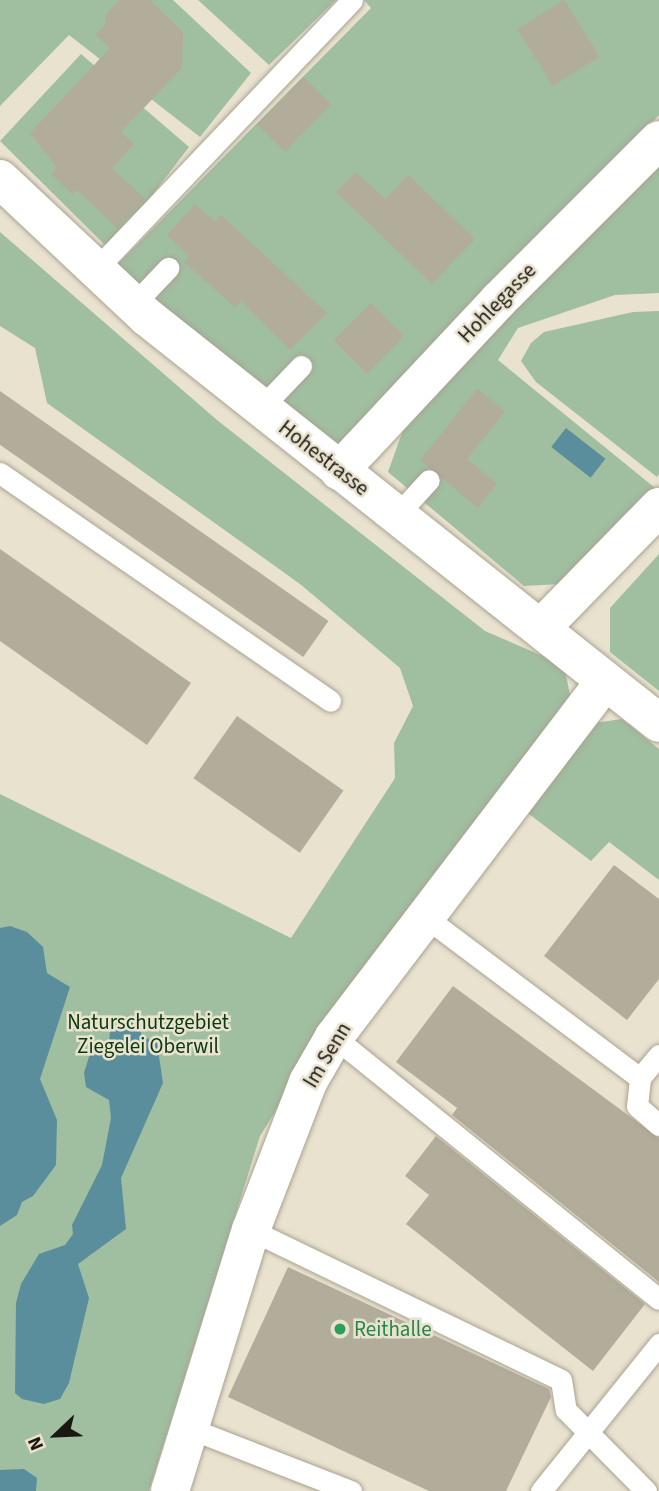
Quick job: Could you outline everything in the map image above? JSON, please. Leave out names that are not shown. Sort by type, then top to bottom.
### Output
[{"type":"street","name":"Hohlegasse","points":[[339,471],[499,300],[659,140]]},
{"type":"street","name":"Hohestrasse","points":[[0,179],[134,304],[339,471],[542,627],[604,682],[659,723]]},
{"type":"street","points":[[542,627],[659,508]]},
{"type":"street","name":"Im Senn","points":[[170,1491],[251,1230],[308,1082],[334,1037],[604,682]]},
{"type":"lane","points":[[96,269],[352,0]]},
{"type":"lane","points":[[134,304],[168,268]]},
{"type":"lane","points":[[261,408],[301,366]]},
{"type":"lane","points":[[0,473],[330,701]]},
{"type":"lane","points":[[397,515],[429,480]]},
{"type":"lane","points":[[424,916],[640,1077]]},
{"type":"lane","points":[[334,1037],[659,1299]]},
{"type":"lane","points":[[659,1055],[640,1077],[637,1106],[659,1125]]},
{"type":"lane","points":[[251,1230],[561,1380],[566,1410],[646,1491]]},
{"type":"lane","points":[[541,1491],[659,1344]]},
{"type":"lane","points":[[189,1428],[351,1491]]},
{"type":"green space","points":[[0,0],[173,0],[251,73],[200,137],[69,35],[0,106]]},
{"type":"green space","points":[[198,0],[336,0],[269,65]]},
{"type":"green space","points":[[364,0],[659,0],[659,115],[338,448],[112,270],[371,8]]},
{"type":"green space","points":[[81,54],[189,147],[110,250],[0,141]]},
{"type":"green space","points":[[659,156],[659,293],[615,295],[518,328],[498,360],[655,488],[561,584],[524,586],[388,472],[408,416]]},
{"type":"green space","name":"Naturschutzgebiet Ziegelei Oberwil","points":[[0,232],[217,420],[485,631],[564,665],[570,695],[363,972],[260,1136],[149,1491],[0,1491],[0,794],[291,938],[395,778],[394,743],[413,706],[400,668],[300,584],[47,403],[35,348],[0,326]]},
{"type":"green space","points":[[659,311],[657,477],[536,382],[521,361],[531,343],[544,332],[633,312]]},
{"type":"green space","points":[[659,554],[659,691],[610,652],[610,608]]},
{"type":"green space","points":[[622,719],[659,749],[659,880],[609,842],[591,861],[525,811],[580,725]]},
{"type":"water","points":[[566,428],[605,459],[591,478],[551,447]]},
{"type":"water","points":[[10,926],[27,932],[43,947],[47,973],[70,987],[40,1079],[57,1120],[56,1165],[33,1196],[22,1202],[17,1215],[0,1226],[0,928]]},
{"type":"water","points":[[109,1017],[138,1023],[142,1036],[157,1043],[163,1083],[121,1178],[126,1229],[78,1264],[89,1298],[69,1383],[60,1399],[44,1404],[22,1399],[15,1393],[16,1303],[21,1284],[39,1254],[65,1245],[73,1234],[72,1225],[102,1165],[111,1118],[109,1100],[86,1087],[84,1073],[92,1047],[109,1044],[110,1031],[104,1024]]},
{"type":"water","points":[[24,1469],[37,1478],[36,1491],[0,1491],[0,1470]]},
{"type":"building","points":[[119,0],[150,0],[183,32],[182,68],[121,132],[134,144],[112,168],[145,199],[117,228],[77,190],[73,195],[51,174],[56,167],[30,133],[110,48],[96,35],[106,23],[105,15]]},
{"type":"building","points":[[564,0],[600,57],[553,86],[517,29]]},
{"type":"building","points":[[303,77],[331,104],[285,152],[257,124]]},
{"type":"building","points":[[356,172],[385,199],[408,175],[475,239],[432,284],[336,192]]},
{"type":"building","points":[[195,204],[215,222],[221,215],[327,313],[290,350],[241,301],[235,307],[184,262],[189,256],[167,235]]},
{"type":"building","points":[[371,303],[404,336],[367,374],[334,340]]},
{"type":"building","points":[[477,389],[505,411],[467,459],[497,484],[478,508],[420,460]]},
{"type":"building","points":[[0,391],[328,621],[303,657],[0,445]]},
{"type":"building","points":[[0,549],[191,683],[147,745],[0,641]]},
{"type":"building","points":[[237,716],[343,791],[300,853],[193,778]]},
{"type":"building","points":[[614,865],[659,899],[659,979],[627,1020],[544,956]]},
{"type":"building","points":[[453,986],[659,1138],[659,1282],[452,1115],[457,1108],[396,1062]]},
{"type":"building","points":[[436,1136],[645,1304],[593,1371],[406,1224],[429,1195],[405,1176]]},
{"type":"building","name":"Reithalle","points":[[288,1267],[549,1389],[551,1397],[506,1491],[429,1491],[228,1397]]},
{"type":"place","name":"Reithalle","points":[[340,1329]]}]
